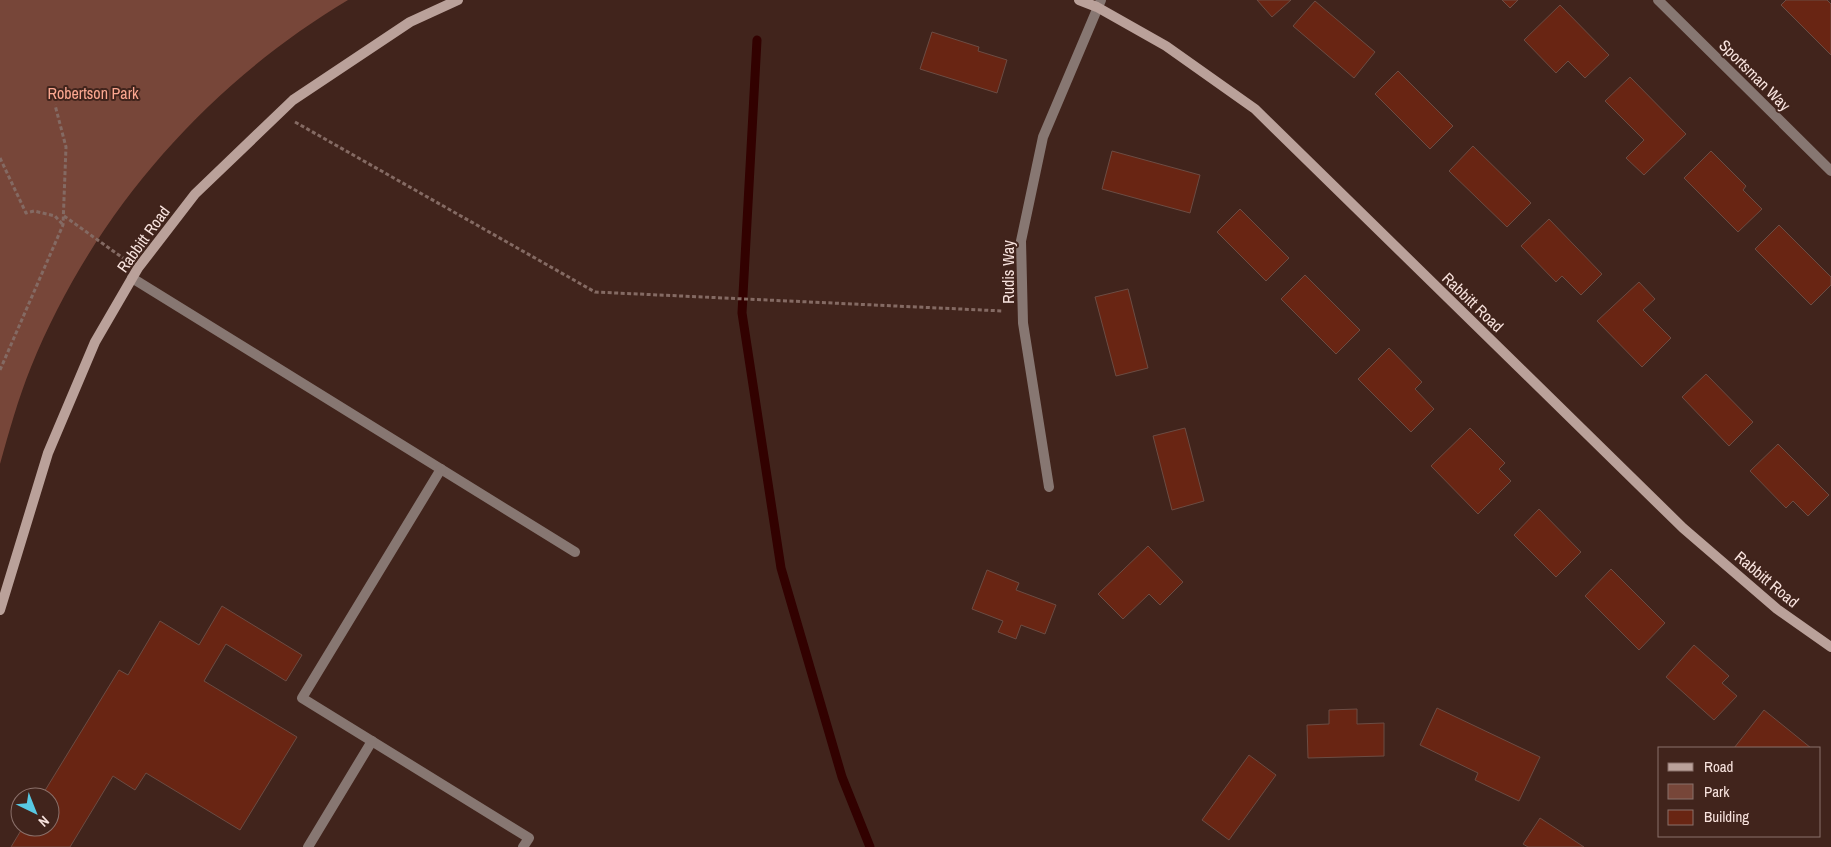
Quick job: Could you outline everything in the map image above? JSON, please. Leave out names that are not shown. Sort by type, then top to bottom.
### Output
[{"type":"street","name":"Rabbitt Road","points":[[0,610],[48,453],[95,342],[138,268],[195,194],[293,100],[410,22],[458,0]]},
{"type":"street","name":"Rabbitt Road","points":[[1079,0],[1099,4],[1166,46],[1255,109],[1683,528],[1777,609],[1831,647]]},
{"type":"street","name":"Sportsman Way","points":[[1658,0],[1831,171]]},
{"type":"street","name":"Rudis Way","points":[[1049,487],[1023,323],[1021,242],[1043,137],[1099,4]]},
{"type":"street","points":[[132,278],[576,552]]},
{"type":"street","points":[[442,469],[302,698],[529,838],[523,847]]},
{"type":"street","points":[[308,847],[372,741]]},
{"type":"path","points":[[0,370],[64,226],[66,147],[55,105]]},
{"type":"path","points":[[279,113],[595,292],[1023,312]]},
{"type":"path","points":[[0,158],[26,214],[34,211],[55,216],[64,226]]},
{"type":"path","points":[[64,216],[138,268]]},
{"type":"green space","name":"Robertson Park","points":[[0,0],[348,0],[296,34],[247,72],[202,113],[160,158],[121,206],[87,257],[57,311],[26,379],[0,464]]},
{"type":"building","points":[[1257,0],[1291,0],[1272,17]]},
{"type":"building","points":[[1502,0],[1518,0],[1510,8]]},
{"type":"building","points":[[1786,0],[1827,0],[1831,4],[1831,55],[1781,5]]},
{"type":"building","points":[[1315,1],[1375,52],[1354,78],[1293,26]]},
{"type":"building","points":[[1560,5],[1609,55],[1585,78],[1568,61],[1556,73],[1524,40]]},
{"type":"building","points":[[932,32],[979,47],[978,51],[1007,60],[997,93],[920,69]]},
{"type":"building","points":[[1398,71],[1453,126],[1430,149],[1375,94]]},
{"type":"building","points":[[1630,77],[1686,134],[1644,175],[1626,158],[1644,140],[1605,101]]},
{"type":"building","points":[[1473,146],[1531,203],[1507,227],[1449,171]]},
{"type":"building","points":[[1112,151],[1200,175],[1190,213],[1102,189]]},
{"type":"building","points":[[1711,151],[1746,186],[1743,190],[1762,209],[1738,232],[1684,178]]},
{"type":"building","points":[[1240,209],[1289,258],[1266,281],[1217,232]]},
{"type":"building","points":[[1549,219],[1602,274],[1581,295],[1562,276],[1556,282],[1521,246]]},
{"type":"building","points":[[1779,225],[1831,277],[1831,285],[1811,305],[1755,249]]},
{"type":"building","points":[[1305,275],[1360,330],[1336,354],[1281,299]]},
{"type":"building","points":[[1639,282],[1655,299],[1643,310],[1671,338],[1642,367],[1597,321]]},
{"type":"building","points":[[1128,289],[1148,368],[1116,376],[1095,297]]},
{"type":"building","points":[[1389,348],[1422,382],[1415,389],[1434,409],[1411,432],[1358,379]]},
{"type":"building","points":[[1706,374],[1753,422],[1729,446],[1682,397]]},
{"type":"building","points":[[1185,428],[1204,501],[1172,510],[1153,436]]},
{"type":"building","points":[[1470,428],[1505,463],[1499,469],[1511,481],[1478,514],[1431,466]]},
{"type":"building","points":[[1778,444],[1829,495],[1808,516],[1793,501],[1786,508],[1750,471]]},
{"type":"building","points":[[1539,509],[1581,552],[1556,577],[1514,535]]},
{"type":"building","points":[[1148,546],[1183,582],[1160,605],[1149,594],[1123,619],[1098,594]]},
{"type":"building","points":[[1611,569],[1665,623],[1639,650],[1585,596]]},
{"type":"building","points":[[987,570],[1019,583],[1016,590],[1056,605],[1045,634],[1021,625],[1016,639],[998,632],[1003,621],[972,609]]},
{"type":"building","points":[[222,606],[302,655],[286,681],[226,644],[204,681],[297,737],[240,830],[146,773],[135,790],[113,776],[70,847],[11,847],[17,837],[60,837],[60,787],[47,787],[119,670],[128,675],[160,621],[199,645]]},
{"type":"building","points":[[1694,645],[1729,676],[1722,683],[1737,696],[1714,720],[1666,677]]},
{"type":"building","points":[[1437,708],[1540,757],[1519,801],[1475,780],[1478,773],[1420,745]]},
{"type":"building","points":[[1357,709],[1357,724],[1384,723],[1384,756],[1308,758],[1307,725],[1329,724],[1329,710]]},
{"type":"building","points":[[1764,710],[1810,747],[1735,747]]},
{"type":"building","points":[[1249,755],[1276,775],[1229,840],[1202,820]]},
{"type":"building","points":[[1540,818],[1584,847],[1528,847],[1523,844]]},
{"type":"waterway","points":[[757,40],[742,313],[781,568],[842,777],[870,847]]}]
